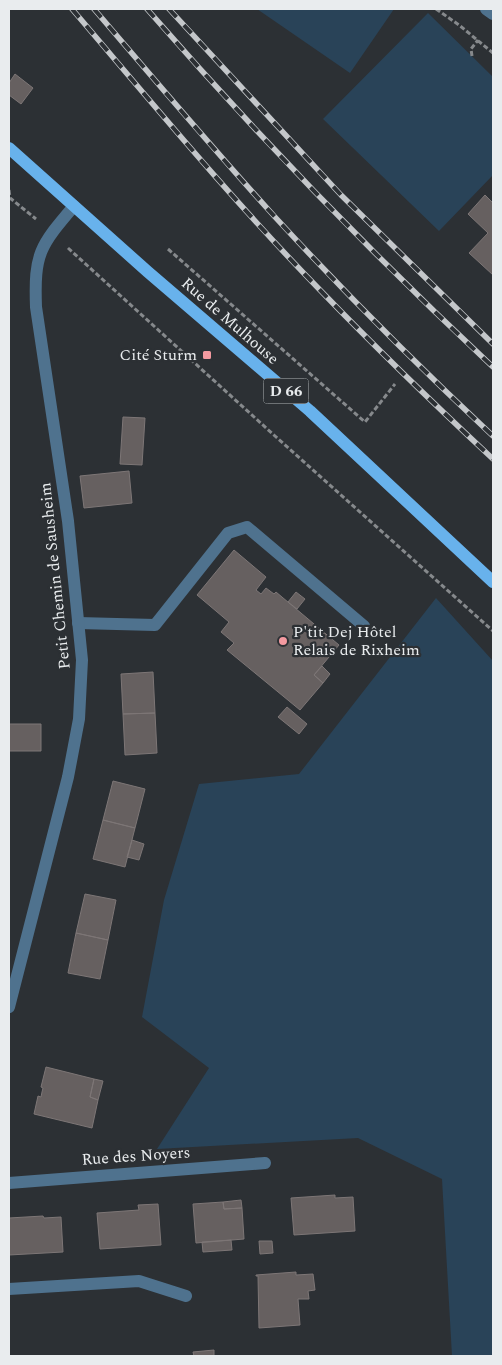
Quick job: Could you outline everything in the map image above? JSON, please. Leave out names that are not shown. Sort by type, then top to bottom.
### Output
[{"type":"main road","name":"Rue de Mulhouse","points":[[9,148],[310,411],[493,582]]},
{"type":"street","points":[[486,9],[493,14]]},
{"type":"street","name":"Petit Chemin de Sausheim","points":[[10,999],[68,777],[77,728],[82,660],[68,521],[36,306],[35,276],[37,263],[45,242],[74,206]]},
{"type":"street","points":[[78,623],[155,625],[228,533],[247,527],[364,626]]},
{"type":"street","name":"Rue des Noyers","points":[[9,1182],[265,1163]]},
{"type":"street","points":[[9,1289],[139,1281],[186,1296]]},
{"type":"path","points":[[436,9],[493,53]]},
{"type":"path","points":[[472,56],[471,48],[478,40]]},
{"type":"path","points":[[9,190],[10,198],[493,631]]},
{"type":"path","points":[[168,250],[365,422],[395,384]]},
{"type":"shaded area","points":[[257,9],[394,9],[350,73]]},
{"type":"shaded area","points":[[428,13],[493,77],[493,175],[439,231],[323,119]]},
{"type":"shaded area","points":[[436,598],[493,661],[493,1356],[452,1356],[442,1179],[358,1138],[157,1149],[209,1068],[142,1017],[164,900],[199,784],[299,774]]},
{"type":"building","points":[[15,74],[33,88],[21,104],[9,95],[9,83]]},
{"type":"building","points":[[485,195],[493,203],[493,275],[469,253],[488,233],[468,214]]},
{"type":"building","points":[[123,417],[145,418],[142,465],[120,464]]},
{"type":"building","points":[[129,471],[132,503],[84,508],[80,476]]},
{"type":"building","points":[[234,550],[266,577],[256,590],[261,594],[266,588],[274,594],[276,592],[339,645],[314,675],[323,683],[300,710],[227,650],[234,643],[221,632],[229,622],[197,595]]},
{"type":"building","points":[[296,592],[305,599],[297,609],[288,602]]},
{"type":"building","points":[[322,666],[330,674],[323,683],[314,675]]},
{"type":"building","points":[[153,672],[155,713],[123,714],[121,674]]},
{"type":"building","points":[[287,707],[307,724],[299,734],[278,717]]},
{"type":"building","points":[[155,713],[157,753],[125,755],[123,714]]},
{"type":"building","points":[[9,724],[41,724],[41,751],[9,751]]},
{"type":"building","points":[[113,781],[145,789],[135,828],[103,820]]},
{"type":"building","points":[[103,820],[135,828],[125,867],[93,859]]},
{"type":"building","points":[[132,840],[144,844],[139,860],[127,857]]},
{"type":"building","points":[[85,894],[116,900],[108,940],[76,933]]},
{"type":"building","points":[[76,933],[108,940],[100,979],[68,973]]},
{"type":"building","points":[[46,1067],[94,1079],[90,1097],[98,1100],[92,1128],[34,1114],[38,1096],[41,1097],[43,1088],[41,1087]]},
{"type":"building","points":[[94,1079],[103,1081],[98,1100],[90,1097]]},
{"type":"building","points":[[335,1195],[335,1198],[353,1197],[355,1231],[294,1235],[291,1198]]},
{"type":"building","points":[[241,1200],[242,1208],[224,1209],[223,1202]]},
{"type":"building","points":[[223,1202],[224,1209],[242,1208],[244,1239],[196,1243],[193,1204]]},
{"type":"building","points":[[158,1204],[161,1245],[100,1249],[97,1213],[139,1210],[138,1205]]},
{"type":"building","points":[[43,1216],[44,1218],[61,1217],[63,1252],[9,1255],[9,1218]]},
{"type":"building","points":[[231,1240],[232,1250],[203,1252],[202,1242]]},
{"type":"building","points":[[259,1241],[272,1241],[273,1253],[260,1254]]},
{"type":"building","points":[[296,1272],[296,1275],[313,1274],[315,1290],[308,1291],[309,1299],[298,1299],[300,1325],[259,1328],[258,1276],[256,1275]]},
{"type":"building","points":[[214,1350],[214,1356],[194,1356],[193,1352]]},
{"type":"railway","points":[[72,9],[256,222],[341,312],[493,459]]},
{"type":"railway","points":[[94,9],[229,166],[301,245],[382,329],[493,436]]},
{"type":"railway","points":[[147,9],[272,147],[403,281],[493,367]]},
{"type":"railway","points":[[169,9],[341,195],[493,344]]},
{"type":"place","name":"Cité Sturm","points":[[207,355]]},
{"type":"place","name":"P'tit Dej Hôtel Relais de Rixheim","points":[[283,641]]}]
